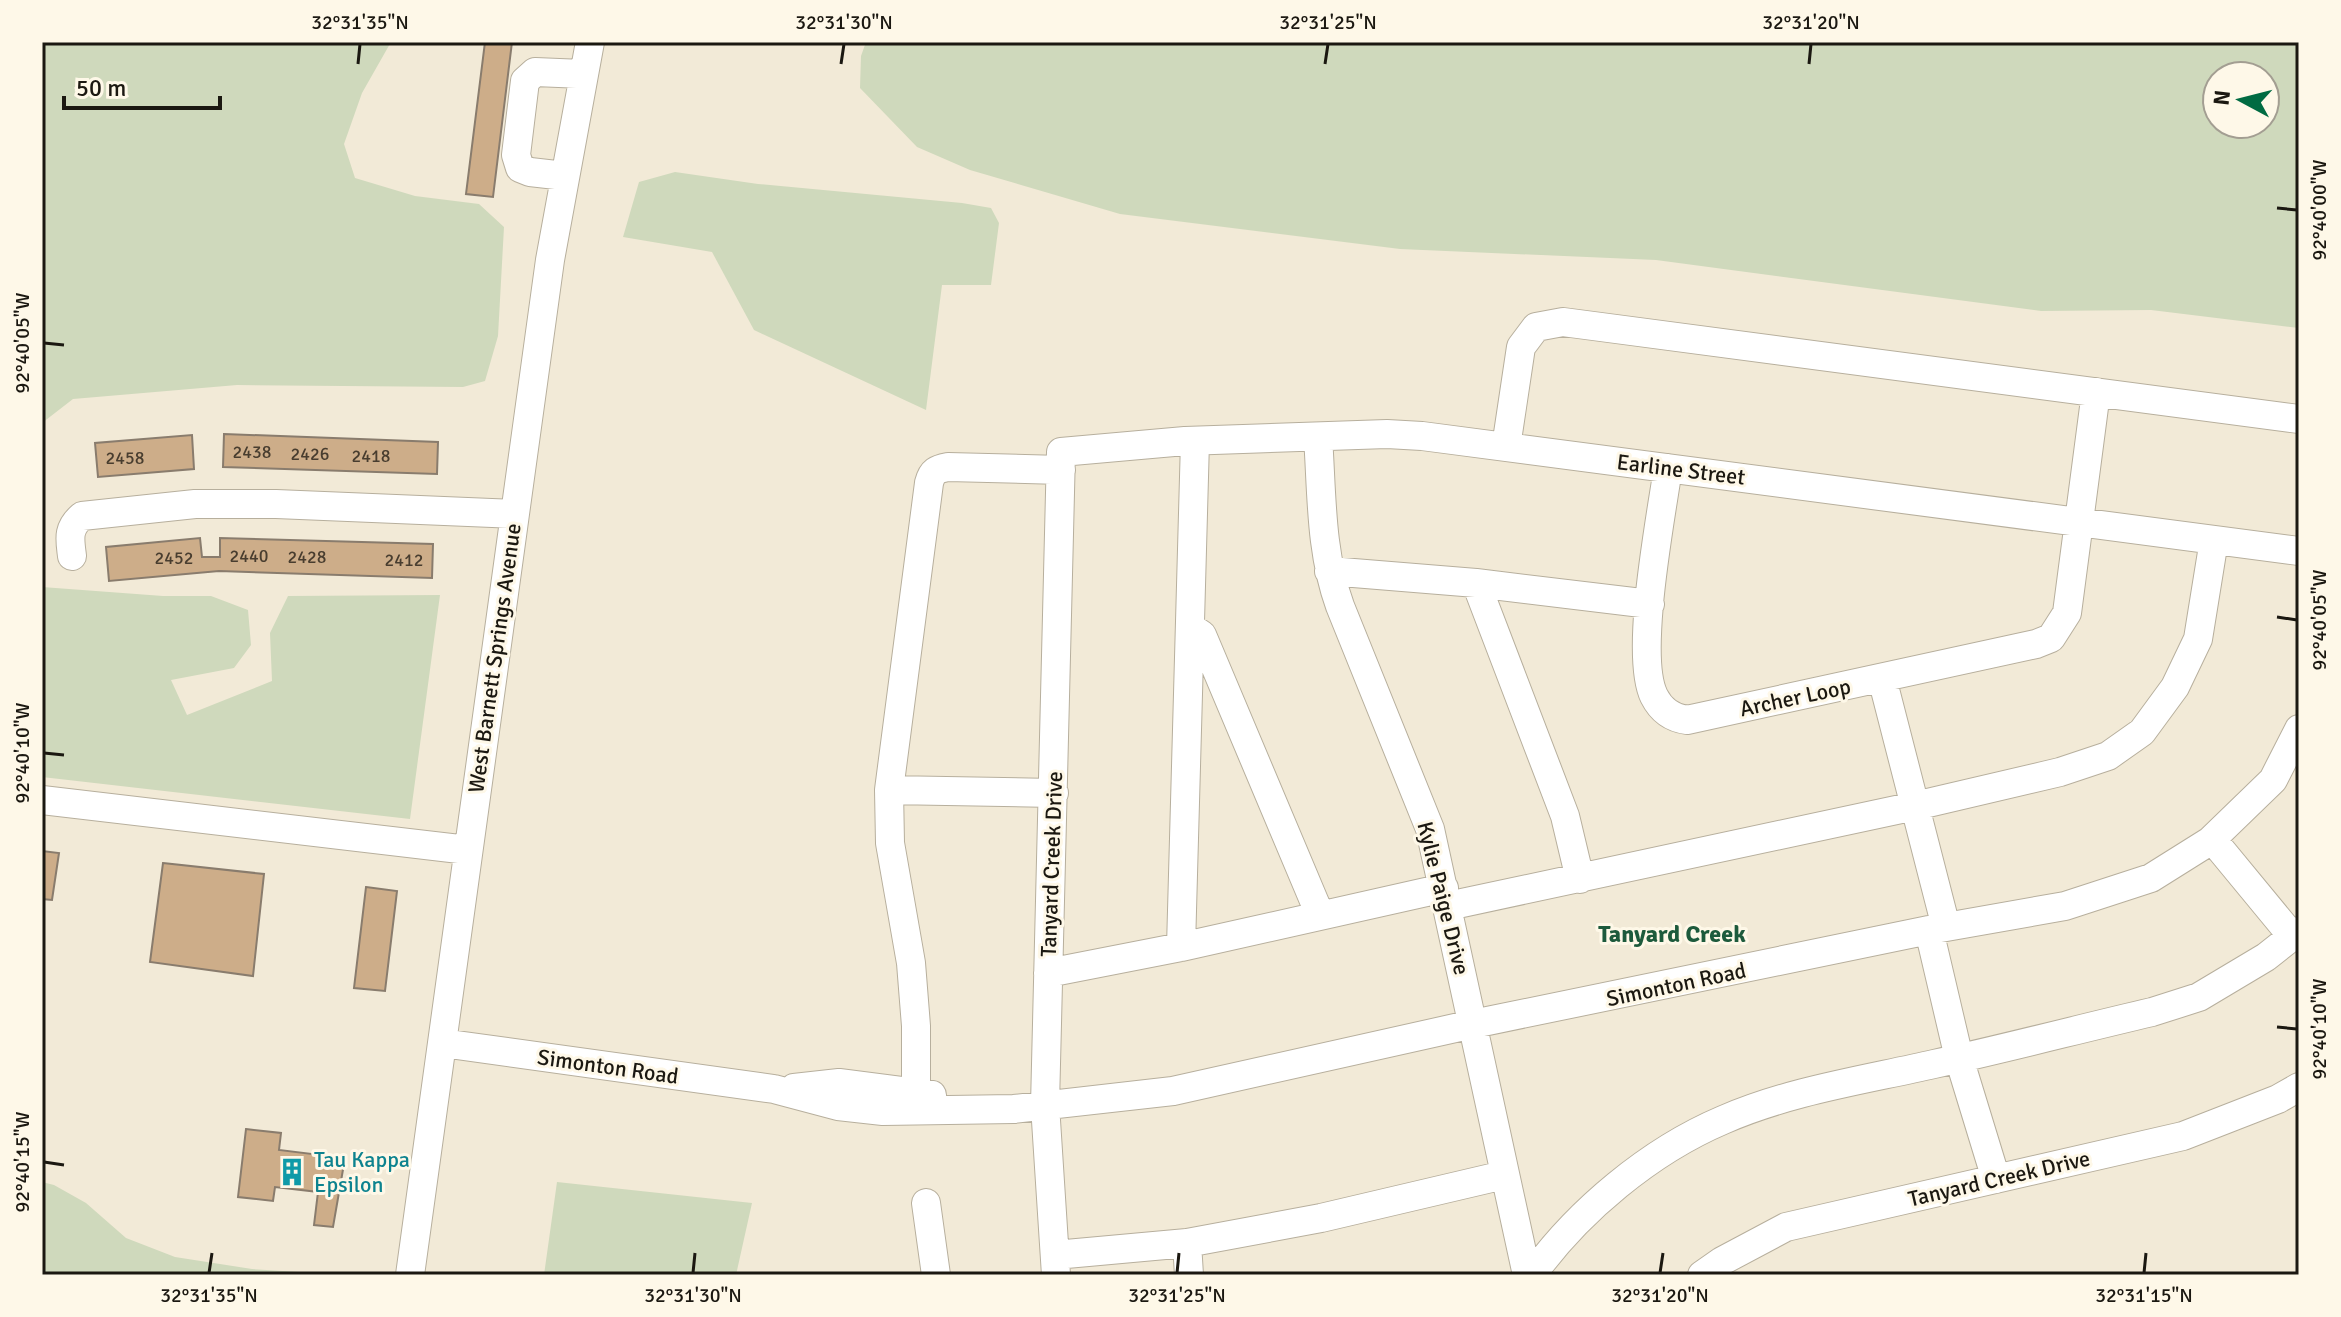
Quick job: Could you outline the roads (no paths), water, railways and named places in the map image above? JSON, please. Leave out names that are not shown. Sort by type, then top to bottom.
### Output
[{"type":"street","name":"West Barnett Springs Avenue","points":[[410,1275],[550,260],[590,42]]},
{"type":"street","points":[[565,176],[520,168],[516,155],[525,81],[535,72],[583,74]]},
{"type":"street","points":[[1506,447],[1521,347],[1536,327],[1563,322],[2299,419]]},
{"type":"street","name":"Archer Loop","points":[[1668,468],[1646,643],[1652,694],[1674,718],[1700,717],[2036,644],[2051,638],[2067,613],[2096,392]]},
{"type":"street","name":"Earline Street","points":[[889,790],[932,473],[938,469],[1061,461],[1195,441],[1387,434],[2299,551]]},
{"type":"street","name":"Kylie Paige Drive","points":[[1318,437],[1329,571],[1340,606],[1430,829],[1504,1175],[1529,1275]]},
{"type":"street","points":[[1181,947],[1195,441]]},
{"type":"street","name":"Tanyard Creek Drive","points":[[1056,1265],[1045,1105],[1061,461]]},
{"type":"street","points":[[72,556],[69,536],[73,524],[82,516],[195,504],[276,504],[514,514]]},
{"type":"street","points":[[1048,973],[1320,915],[1580,879],[1915,806],[2060,772],[2108,756],[2142,732],[2175,687],[2198,639],[2214,540]]},
{"type":"street","points":[[1329,571],[1476,583],[1650,604]]},
{"type":"street","points":[[1476,583],[1565,816],[1580,879]]},
{"type":"street","points":[[1190,627],[1202,635],[1320,915]]},
{"type":"street","points":[[1882,678],[1915,806],[1959,1058],[1996,1179]]},
{"type":"street","name":"Simonton Road","points":[[442,1043],[774,1089],[838,1106],[883,1111],[1045,1105],[1173,1091],[1473,1024],[1937,929],[2065,906],[2151,878],[2212,839],[2273,780],[2299,729]]},
{"type":"street","points":[[916,1092],[911,963],[890,843],[889,790],[1054,793]]},
{"type":"street","points":[[42,800],[468,850]]},
{"type":"street","points":[[1529,1275],[1551,1248],[1627,1179],[1669,1149],[1721,1120],[1766,1104],[2152,1012],[2199,997],[2266,957],[2296,933],[2212,839]]},
{"type":"street","name":"Simonton Road","points":[[774,1089],[839,1083],[916,1092],[987,1108]]},
{"type":"street","name":"Tanyard Creek Drive","points":[[1702,1275],[1786,1227],[2183,1136],[2278,1099],[2299,1087]]},
{"type":"street","points":[[1056,1265],[1321,1218],[1504,1175]]},
{"type":"street","points":[[926,1203],[936,1275]]},
{"type":"street","points":[[1187,1243],[1189,1275]]},
{"type":"place","name":"Tau Kappa Epsilon","points":[[292,1172]]},
{"type":"district","name":"Tanyard Creek","points":[[1672,934]]}]
